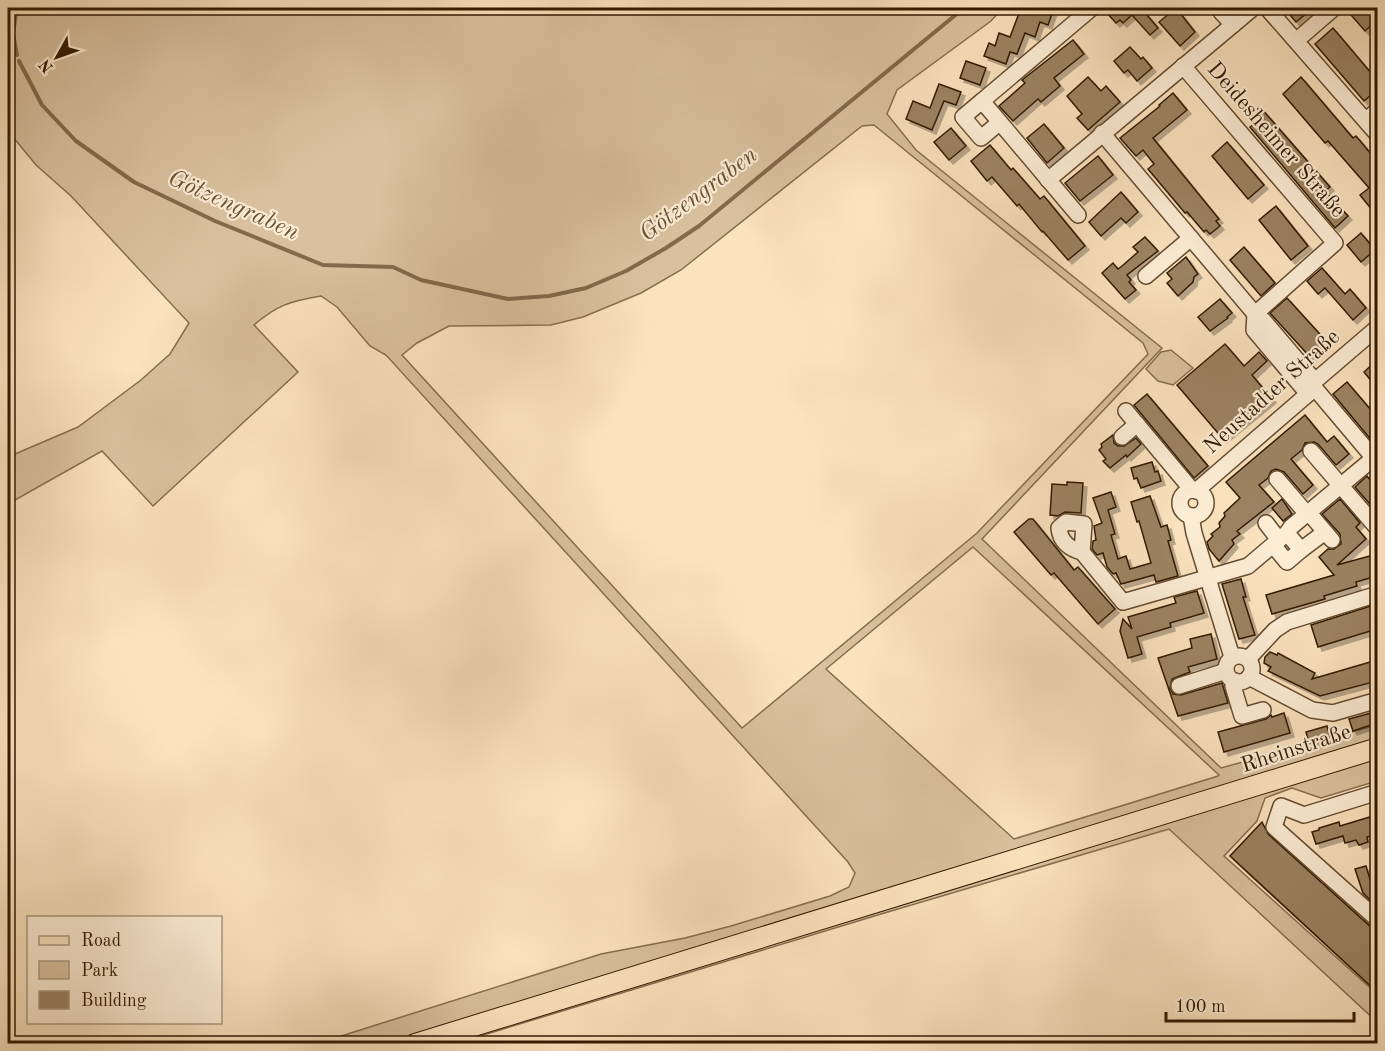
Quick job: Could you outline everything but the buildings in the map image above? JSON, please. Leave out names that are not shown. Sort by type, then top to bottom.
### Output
[{"type":"main road","name":"Rheinstraße","points":[[415,1044],[1377,748]]},
{"type":"street","points":[[999,123],[981,138],[963,117],[1092,8]]},
{"type":"street","points":[[1221,8],[1221,12],[1233,25]]},
{"type":"street","points":[[1048,180],[1253,8]]},
{"type":"street","points":[[1267,8],[1372,115],[1377,135]]},
{"type":"street","points":[[1297,40],[1334,8]]},
{"type":"street","name":"Deidesheimer Straße","points":[[1183,66],[1335,243],[1255,314]]},
{"type":"street","points":[[982,101],[1078,215]]},
{"type":"street","points":[[1082,552],[1123,602],[1248,566],[1368,462],[1375,453],[1312,387],[1264,321],[1255,314],[1102,133]]},
{"type":"street","points":[[1146,276],[1191,238]]},
{"type":"street","name":"Neustadter Straße","points":[[1194,490],[1312,387],[1367,330]]},
{"type":"street","points":[[1126,411],[1194,490],[1185,493],[1181,500],[1184,512],[1191,516],[1194,533],[1236,672],[1233,686],[1242,716],[1263,710]]},
{"type":"street","points":[[1122,437],[1137,424]]},
{"type":"street","points":[[1311,451],[1377,529]]},
{"type":"street","points":[[1266,523],[1280,539],[1287,562],[1301,550],[1329,536],[1276,479]]},
{"type":"street","points":[[1179,686],[1252,666],[1248,659],[1275,630],[1287,622],[1377,594]]},
{"type":"street","points":[[1236,672],[1312,710],[1333,712],[1377,700]]},
{"type":"street","points":[[1377,792],[1304,815],[1281,806],[1274,827],[1377,920]]},
{"type":"green space","points":[[8,8],[1003,8],[991,21],[897,90],[887,114],[916,150],[1162,348],[982,539],[1221,768],[1377,725],[1377,781],[1321,798],[1292,788],[1265,798],[1257,821],[1224,856],[1377,994],[1377,1022],[1169,829],[457,1043],[319,1043],[601,954],[685,938],[830,896],[849,887],[855,873],[848,862],[386,355],[370,346],[337,307],[321,296],[285,305],[254,325],[298,372],[153,506],[102,451],[8,504],[8,457],[78,427],[141,380],[170,354],[189,323],[71,196],[36,165],[8,131]],"holes":[[[874,125],[1143,343],[1148,354],[977,533],[742,728],[402,355],[417,343],[449,326],[551,325],[583,317],[641,293],[681,270],[862,126]],[[973,547],[1219,775],[1014,839],[826,669]]]},
{"type":"green space","points":[[1171,350],[1193,368],[1173,385],[1158,381],[1146,369],[1161,352]]},
{"type":"waterway","name":"Götzengraben","points":[[17,8],[13,33],[17,55]]},
{"type":"waterway","name":"Götzengraben","points":[[19,61],[42,105],[76,141],[134,182],[215,221],[323,265],[393,267],[421,280],[508,299],[549,296],[586,288],[626,271],[666,248],[699,226],[964,8]]}]
